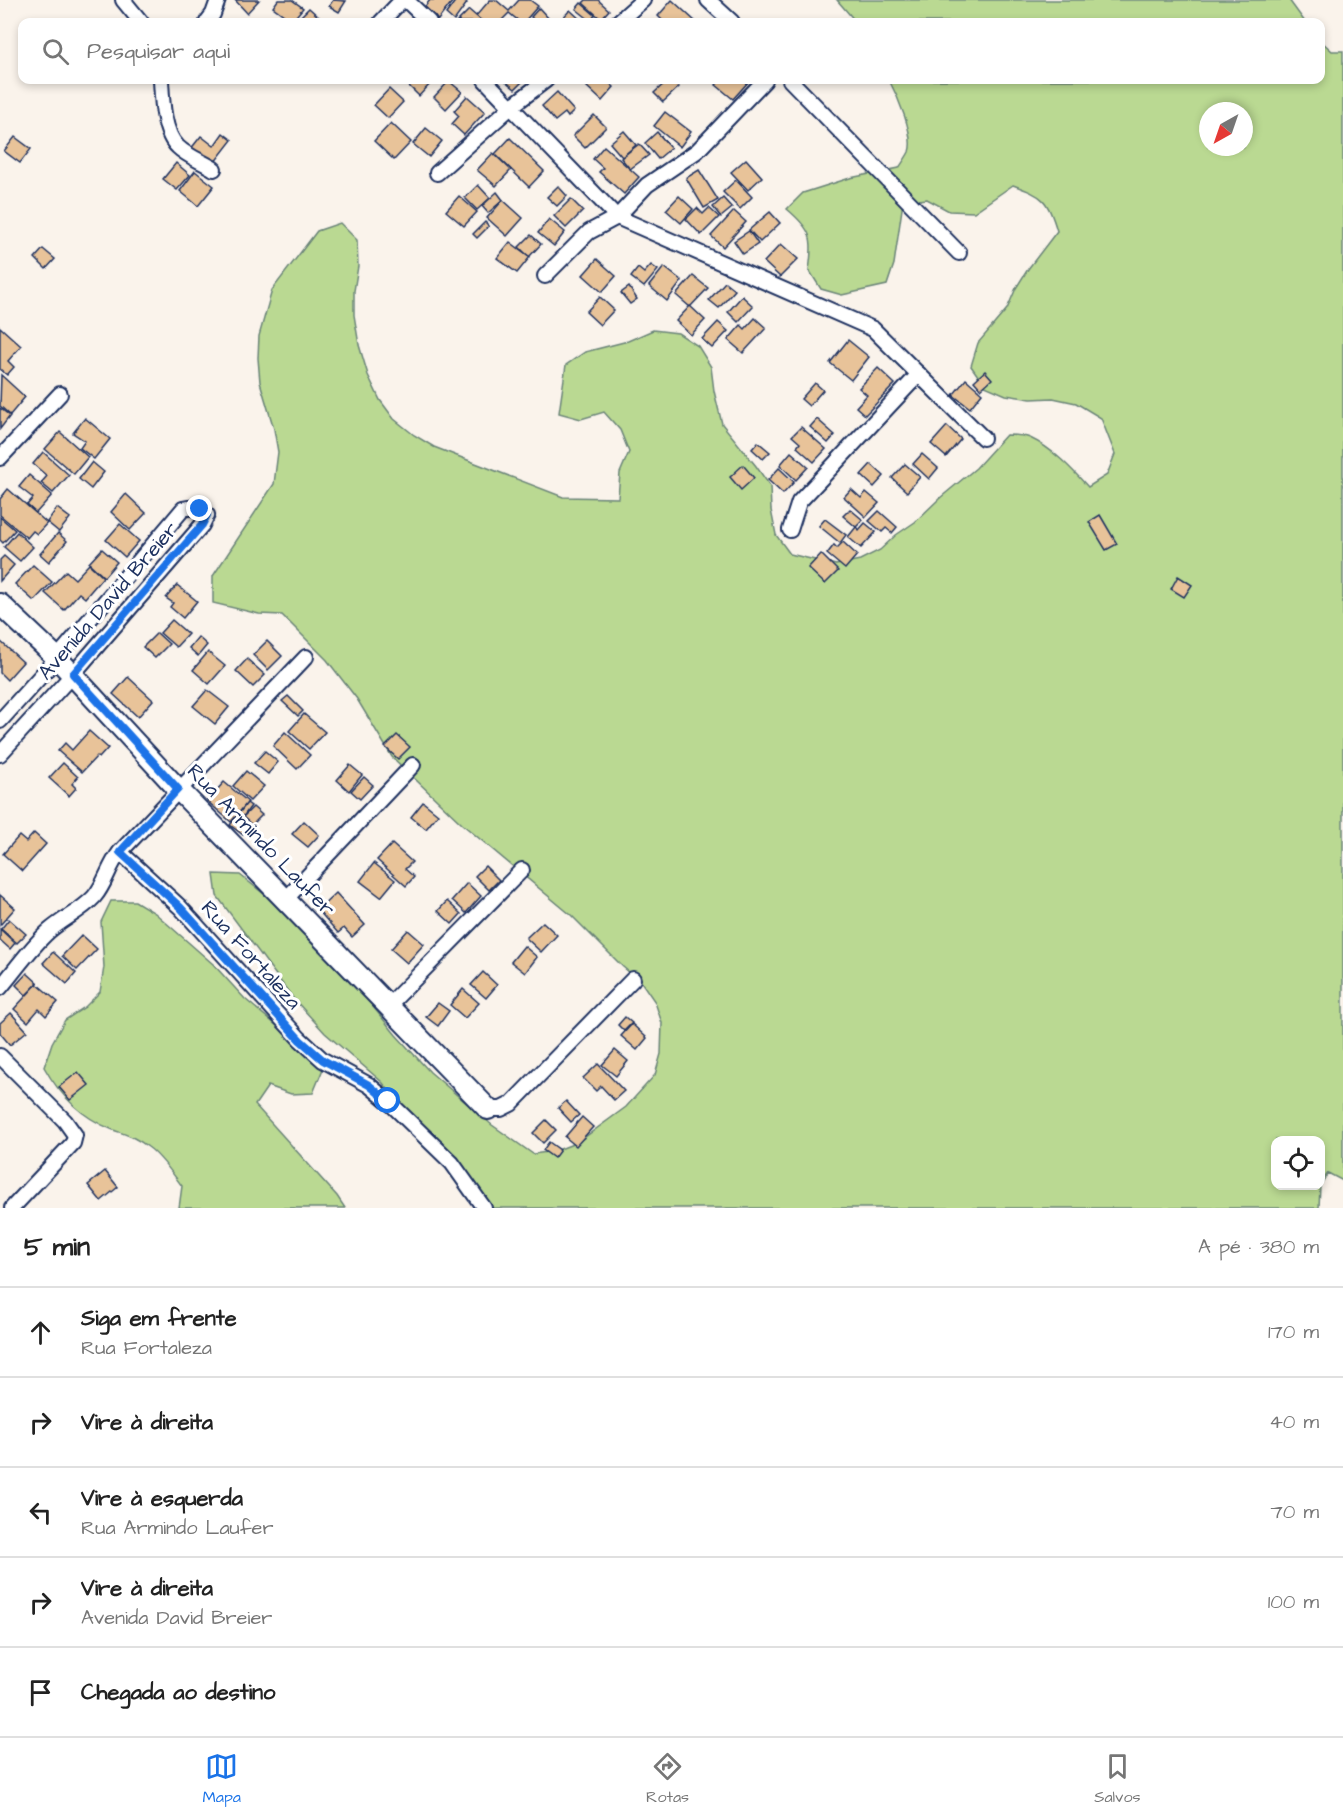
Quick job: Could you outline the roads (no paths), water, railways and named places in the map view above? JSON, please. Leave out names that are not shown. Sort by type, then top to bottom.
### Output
[{"type":"street","points":[[123,0],[138,18]]},
{"type":"street","points":[[210,18],[218,0]]},
{"type":"street","points":[[385,18],[404,0],[424,18]]},
{"type":"street","points":[[623,18],[643,0]]},
{"type":"street","points":[[708,0],[728,18]]},
{"type":"street","points":[[161,84],[163,106],[171,137],[178,147],[214,169]]},
{"type":"street","points":[[489,84],[617,217],[873,329],[983,438]]},
{"type":"street","points":[[437,173],[512,106],[541,84]]},
{"type":"street","points":[[545,276],[589,232],[617,217],[647,185],[697,151],[761,84]]},
{"type":"street","points":[[794,84],[959,253]]},
{"type":"street","points":[[790,530],[799,502],[919,374]]},
{"type":"street","points":[[0,458],[60,394]]},
{"type":"street","name":"Avenida David Breier","points":[[0,722],[183,509],[192,507],[200,509],[207,515],[202,525],[73,674],[0,754]]},
{"type":"street","name":"Rua Armindo Laufer","points":[[0,603],[73,674],[178,789],[488,1109]]},
{"type":"street","points":[[0,988],[49,931],[84,908],[104,882],[110,864],[120,852],[306,657]]},
{"type":"street","points":[[285,900],[413,765]]},
{"type":"street","name":"Rua Fortaleza","points":[[120,852],[180,907],[300,1040],[323,1060],[369,1085],[452,1163],[484,1208]]},
{"type":"street","points":[[388,1006],[522,870]]},
{"type":"street","points":[[488,1109],[501,1109],[511,1104],[633,979]]},
{"type":"street","points":[[0,1056],[65,1121],[75,1135],[73,1143],[12,1208]]}]
